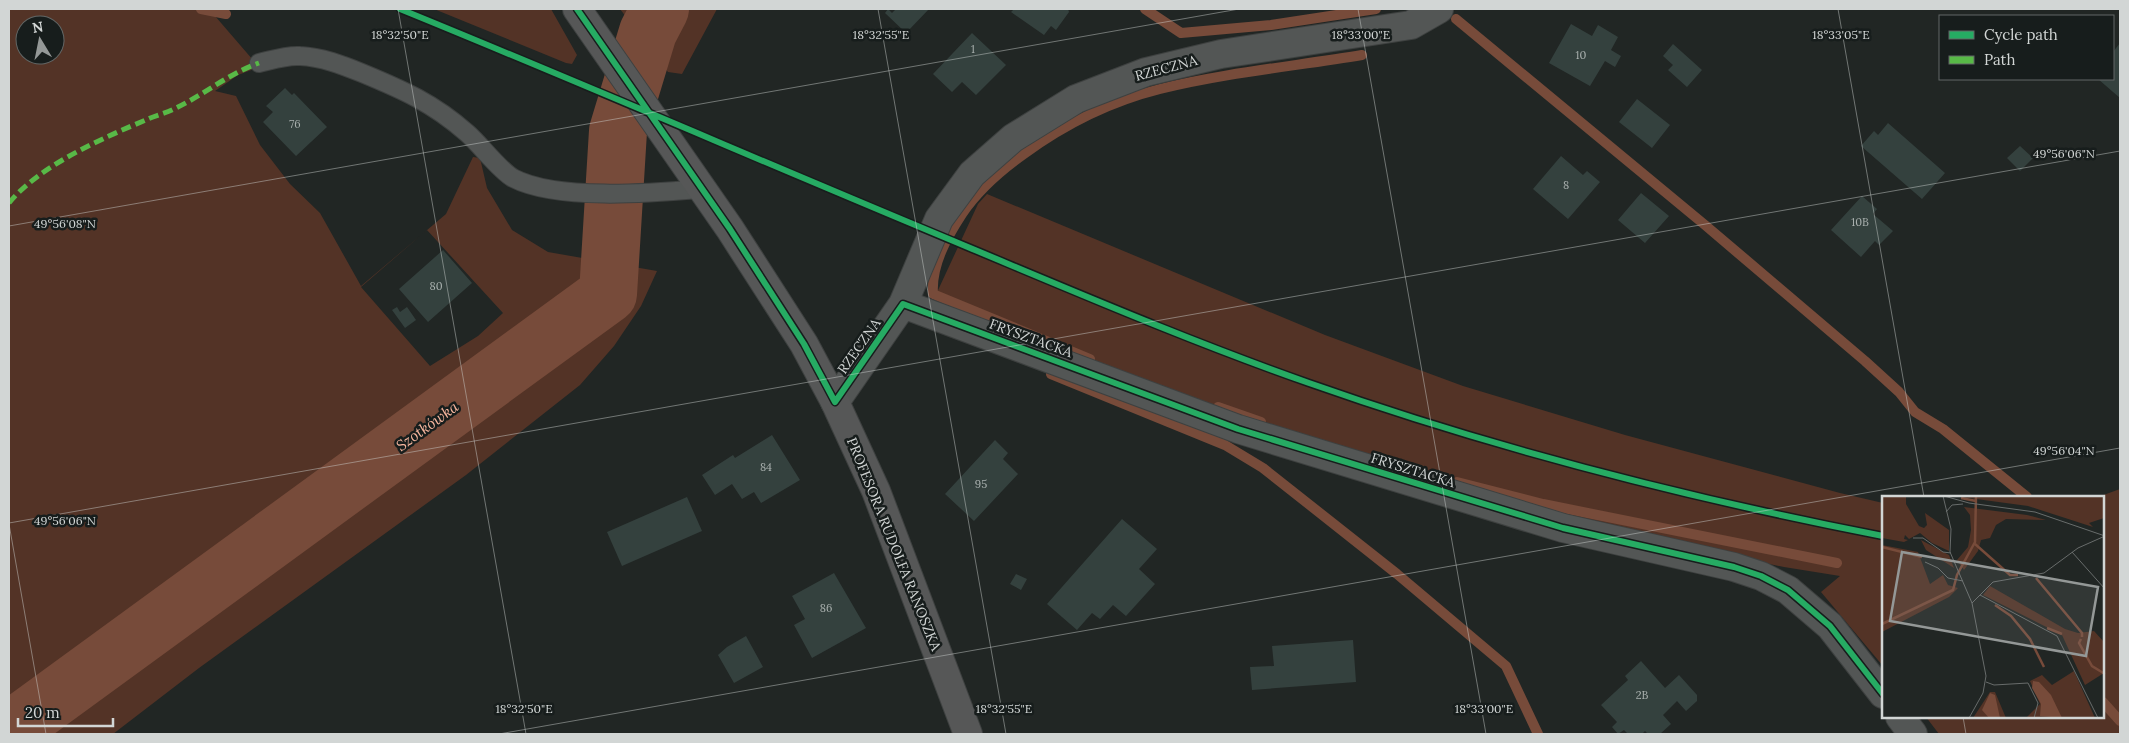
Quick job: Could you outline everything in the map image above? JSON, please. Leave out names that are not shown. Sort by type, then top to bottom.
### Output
[{"type":"street","name":"PROFESORA RUDOLFA RANOSZKA","points":[[577,9],[730,229],[804,344],[835,402],[876,491],[968,734]]},
{"type":"street","name":"RZECZNA","points":[[835,402],[903,304],[939,219],[972,174],[1013,138],[1076,99],[1146,72],[1221,54],[1411,25],[1438,9]]},
{"type":"street","name":"FRYSZTACKA","points":[[903,304],[1255,434],[1563,528],[1734,567],[1760,576],[1788,590],[1830,626],[1882,693]]},
{"type":"street","points":[[1901,718],[1913,734]]},
{"type":"lane","points":[[259,63],[298,55],[317,58],[408,92],[447,116],[472,137],[510,176],[561,191],[646,194],[701,188]]},
{"type":"shaded area","points":[[9,9],[209,9],[259,67],[238,75],[215,91],[236,96],[260,145],[290,184],[320,213],[361,286],[421,235],[361,287],[430,366],[478,336],[503,313],[427,230],[446,214],[473,157],[480,158],[487,188],[512,230],[548,252],[657,271],[641,306],[614,346],[580,385],[466,475],[199,668],[113,734],[9,734]]},
{"type":"shaded area","points":[[434,9],[551,9],[577,55],[572,64],[566,63]]},
{"type":"shaded area","points":[[620,9],[717,9],[682,74],[668,72]]},
{"type":"shaded area","points":[[987,194],[1325,335],[1463,386],[1625,435],[1882,503],[1882,665],[1821,592],[1840,576],[1784,567],[1588,526],[1210,407],[933,301],[978,204]]},
{"type":"shaded area","points":[[2120,489],[2120,734],[1939,734],[1927,718],[2104,718],[2104,496],[2101,496]]},
{"type":"building","points":[[888,9],[892,13],[896,9],[929,9],[906,33],[885,13]]},
{"type":"building","points":[[1014,9],[1068,9],[1069,12],[1056,30],[1051,26],[1044,35],[1011,12]]},
{"type":"building","points":[[1571,24],[1592,36],[1598,25],[1618,37],[1611,50],[1621,56],[1615,67],[1605,61],[1590,86],[1549,63]]},
{"type":"building","points":[[972,33],[1006,65],[976,95],[962,82],[952,92],[933,74]]},
{"type":"building","points":[[2120,43],[2120,98],[2099,80],[2114,80],[2114,51]]},
{"type":"building","points":[[1673,44],[1702,70],[1687,87],[1668,70],[1673,65],[1663,56]]},
{"type":"building","points":[[285,88],[292,95],[294,93],[327,127],[296,156],[263,122],[273,112],[266,106]]},
{"type":"building","points":[[1637,99],[1670,125],[1652,148],[1619,122]]},
{"type":"building","points":[[1888,123],[1945,173],[1922,199],[1861,146],[1874,131],[1878,135]]},
{"type":"building","points":[[2020,146],[2033,158],[2020,171],[2007,158]]},
{"type":"building","points":[[1561,156],[1583,175],[1587,171],[1600,182],[1568,219],[1533,189]]},
{"type":"building","points":[[1641,193],[1669,216],[1645,243],[1618,220]]},
{"type":"building","points":[[1862,196],[1877,209],[1873,214],[1893,231],[1879,245],[1875,241],[1861,257],[1831,230]]},
{"type":"building","points":[[443,250],[472,283],[428,322],[399,289]]},
{"type":"building","points":[[397,307],[400,312],[407,307],[416,320],[405,328],[392,310]]},
{"type":"building","points":[[772,435],[800,480],[761,503],[754,492],[742,499],[732,484],[715,495],[702,475],[733,455],[735,458]]},
{"type":"building","points":[[995,440],[1008,453],[1003,459],[1018,474],[974,521],[945,494]]},
{"type":"building","points":[[687,497],[702,531],[622,566],[607,532]]},
{"type":"building","points":[[1122,519],[1157,549],[1139,569],[1155,584],[1126,616],[1113,605],[1100,619],[1092,613],[1077,630],[1047,604]]},
{"type":"building","points":[[834,573],[866,628],[812,658],[794,625],[805,619],[792,596]]},
{"type":"building","points":[[1016,574],[1027,579],[1021,590],[1010,584]]},
{"type":"building","points":[[746,636],[763,667],[734,683],[718,655],[727,647]]},
{"type":"building","points":[[1353,640],[1356,682],[1252,690],[1250,667],[1274,666],[1272,646]]},
{"type":"building","points":[[1641,661],[1665,688],[1679,675],[1697,695],[1697,701],[1686,711],[1677,701],[1663,715],[1671,724],[1660,734],[1648,734],[1645,731],[1642,734],[1628,734],[1624,730],[1618,734],[1612,727],[1617,722],[1601,705],[1628,680],[1625,676]]},
{"type":"waterway","points":[[201,9],[226,14]]},
{"type":"waterway","name":"Szotkówka","points":[[9,731],[608,294],[618,131],[648,32],[660,9]]},
{"type":"waterway","points":[[1145,9],[1181,33],[1271,25],[1376,9]]},
{"type":"waterway","points":[[1456,19],[1705,225],[1865,361],[1899,392],[1915,412],[1943,429],[2026,496]]},
{"type":"waterway","points":[[1090,359],[933,294],[935,272],[941,252],[956,223],[975,196],[1015,160],[1040,143],[1072,123],[1124,100],[1160,89],[1209,78],[1362,55]]},
{"type":"waterway","points":[[1051,374],[1225,445],[1263,468],[1397,574],[1506,666],[1538,734]]},
{"type":"waterway","points":[[1218,407],[1261,422]]},
{"type":"waterway","points":[[1457,482],[1543,504],[1837,563]]},
{"type":"waterway","points":[[2104,703],[2120,721]]},
{"type":"marked path","points":[[9,203],[37,177],[73,154],[112,135],[173,110],[237,73],[259,63]]},
{"type":"cycle path","points":[[400,9],[1092,299],[1178,334],[1309,383],[1450,429],[1593,470],[1737,505],[1882,536]]},
{"type":"cycle path","points":[[577,9],[730,229],[804,344],[835,402],[903,304],[1238,429],[1563,528],[1734,567],[1761,576],[1788,590],[1830,626],[1882,693]]}]
